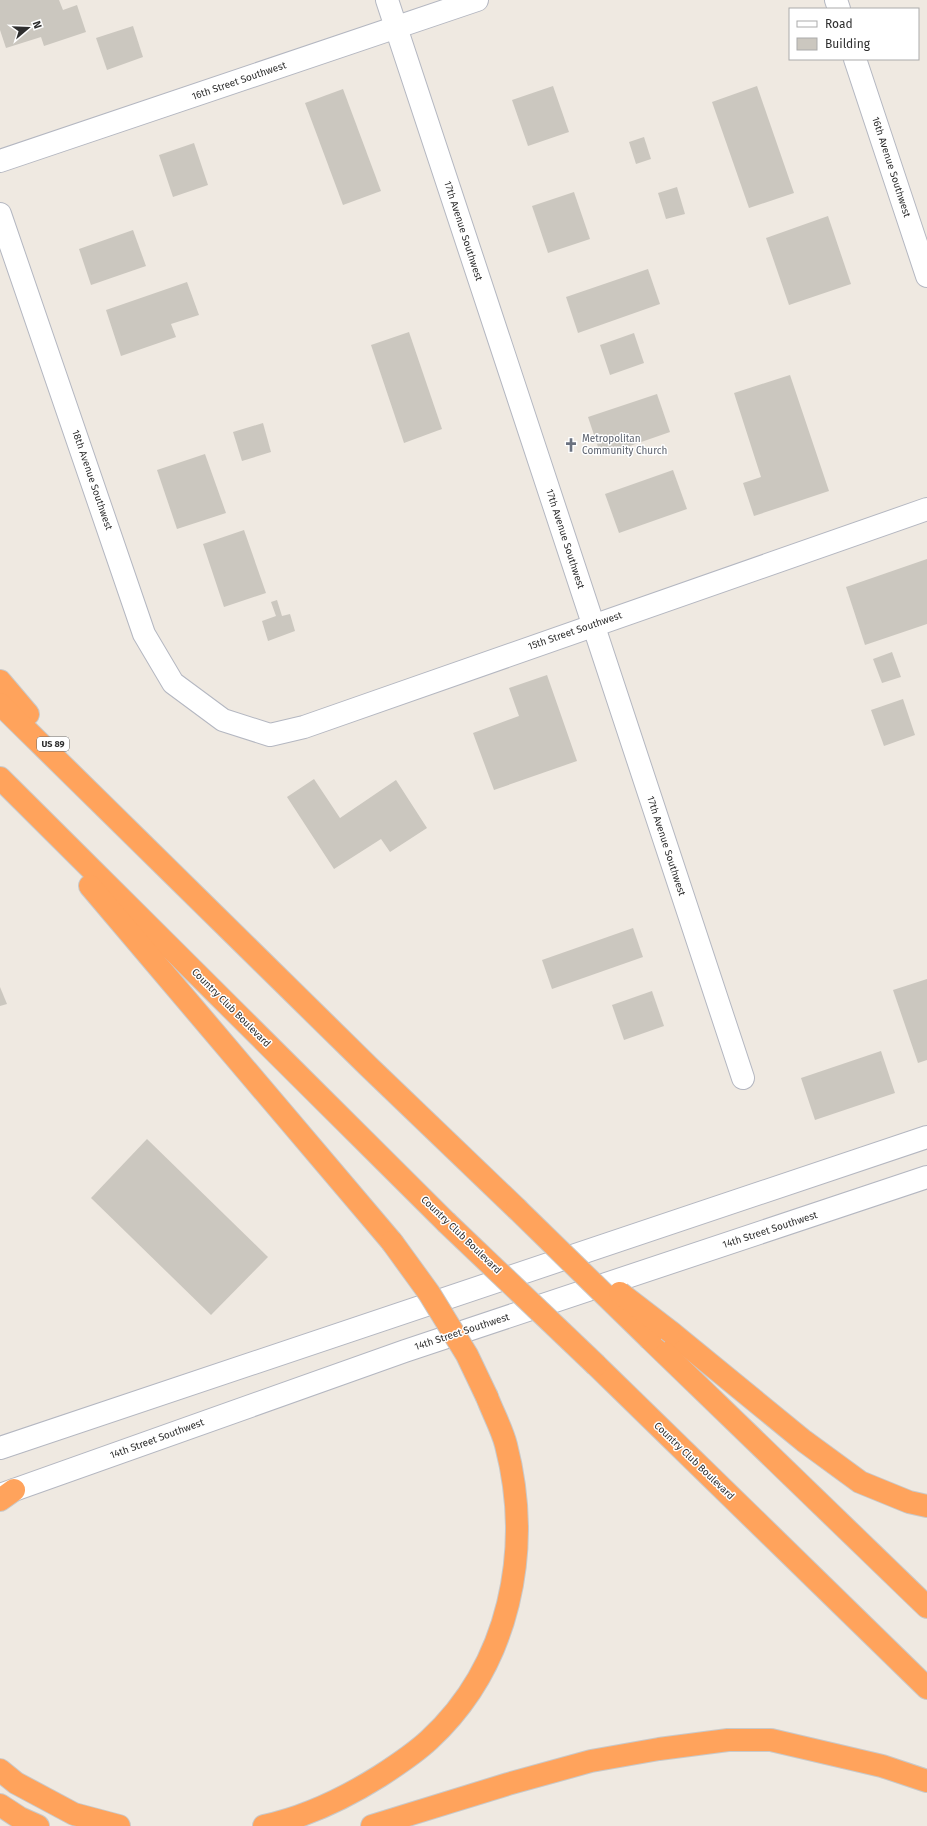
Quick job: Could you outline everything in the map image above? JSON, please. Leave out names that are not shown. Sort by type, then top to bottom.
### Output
[{"type":"highway","name":"US 89","points":[[0,681],[106,806]]},
{"type":"highway","points":[[0,704],[106,806],[369,1067],[547,1237],[650,1339],[927,1607]]},
{"type":"highway","points":[[0,779],[392,1242],[429,1293],[467,1355],[487,1397],[506,1444],[514,1489],[518,1534],[514,1580],[506,1616],[492,1650],[474,1685],[453,1714],[429,1740],[401,1763],[358,1790],[316,1810],[264,1826]]},
{"type":"highway","name":"Country Club Boulevard","points":[[0,779],[446,1222],[596,1365],[927,1688]]},
{"type":"highway","points":[[547,1237],[672,1333],[804,1441],[860,1482],[909,1502],[927,1506]]},
{"type":"highway","points":[[372,1826],[508,1784],[591,1761],[659,1749],[728,1740],[771,1740],[882,1766],[927,1781]]},
{"type":"highway","points":[[0,1770],[16,1783],[74,1814],[120,1826]]},
{"type":"highway","points":[[0,1805],[20,1818],[38,1826]]},
{"type":"street","name":"17th Avenue Southwest","points":[[387,0],[743,1078]]},
{"type":"street","name":"16th Street Southwest","points":[[0,161],[477,0]]},
{"type":"street","name":"16th Avenue Southwest","points":[[855,60],[927,276]]},
{"type":"street","name":"18th Avenue Southwest","points":[[0,214],[144,634],[173,683],[223,720]]},
{"type":"street","name":"15th Street Southwest","points":[[223,720],[270,735],[297,728],[927,509]]},
{"type":"street","points":[[0,1448],[927,1137]]},
{"type":"street","name":"14th Street Southwest","points":[[5,1495],[405,1351],[927,1177]]},
{"type":"building","points":[[0,0],[59,0],[63,10],[77,5],[86,32],[44,46],[41,37],[6,48],[0,30]]},
{"type":"building","points":[[133,26],[143,57],[107,70],[96,38]]},
{"type":"building","points":[[553,86],[569,132],[528,146],[512,100]]},
{"type":"building","points":[[757,86],[794,193],[749,208],[712,102]]},
{"type":"building","points":[[343,89],[381,191],[343,205],[305,103]]},
{"type":"building","points":[[644,137],[651,159],[636,164],[629,142]]},
{"type":"building","points":[[194,143],[208,185],[173,197],[159,155]]},
{"type":"building","points":[[677,187],[685,214],[666,219],[658,193]]},
{"type":"building","points":[[574,192],[590,239],[548,253],[532,206]]},
{"type":"building","points":[[828,216],[851,284],[789,305],[766,238]]},
{"type":"building","points":[[133,230],[146,266],[91,285],[79,249]]},
{"type":"building","points":[[648,269],[660,304],[578,333],[566,297]]},
{"type":"building","points":[[187,282],[199,315],[171,324],[176,337],[121,356],[106,310]]},
{"type":"building","points":[[409,332],[442,429],[404,443],[371,345]]},
{"type":"building","points":[[634,333],[644,363],[610,375],[600,345]]},
{"type":"building","points":[[790,375],[829,491],[754,516],[743,483],[761,477],[734,393]]},
{"type":"building","points":[[657,394],[670,432],[601,456],[588,417]]},
{"type":"building","points":[[263,423],[271,452],[242,461],[233,432]]},
{"type":"building","points":[[205,454],[226,513],[177,529],[157,470]]},
{"type":"building","points":[[673,470],[687,509],[619,533],[605,494]]},
{"type":"building","points":[[244,530],[266,593],[224,607],[203,544]]},
{"type":"building","points":[[927,559],[927,624],[865,645],[846,587]]},
{"type":"building","points":[[277,600],[282,616],[290,614],[295,631],[268,641],[262,621],[276,616],[271,602]]},
{"type":"building","points":[[892,652],[901,677],[882,683],[873,659]]},
{"type":"building","points":[[547,675],[577,761],[494,790],[473,733],[519,716],[509,688]]},
{"type":"building","points":[[903,699],[915,735],[884,746],[871,710]]},
{"type":"building","points":[[314,779],[340,818],[396,780],[427,828],[390,852],[381,839],[334,869],[287,797]]},
{"type":"building","points":[[633,928],[643,957],[552,989],[542,960]]},
{"type":"building","points":[[927,979],[927,1060],[918,1063],[893,990]]},
{"type":"building","points":[[0,987],[7,1004],[0,1006]]},
{"type":"building","points":[[652,991],[664,1026],[624,1040],[612,1005]]},
{"type":"building","points":[[881,1051],[895,1093],[815,1120],[801,1078]]},
{"type":"building","points":[[147,1139],[268,1257],[211,1315],[91,1198]]},
{"type":"place","name":"Metropolitan Community Church","points":[[571,445]]}]
